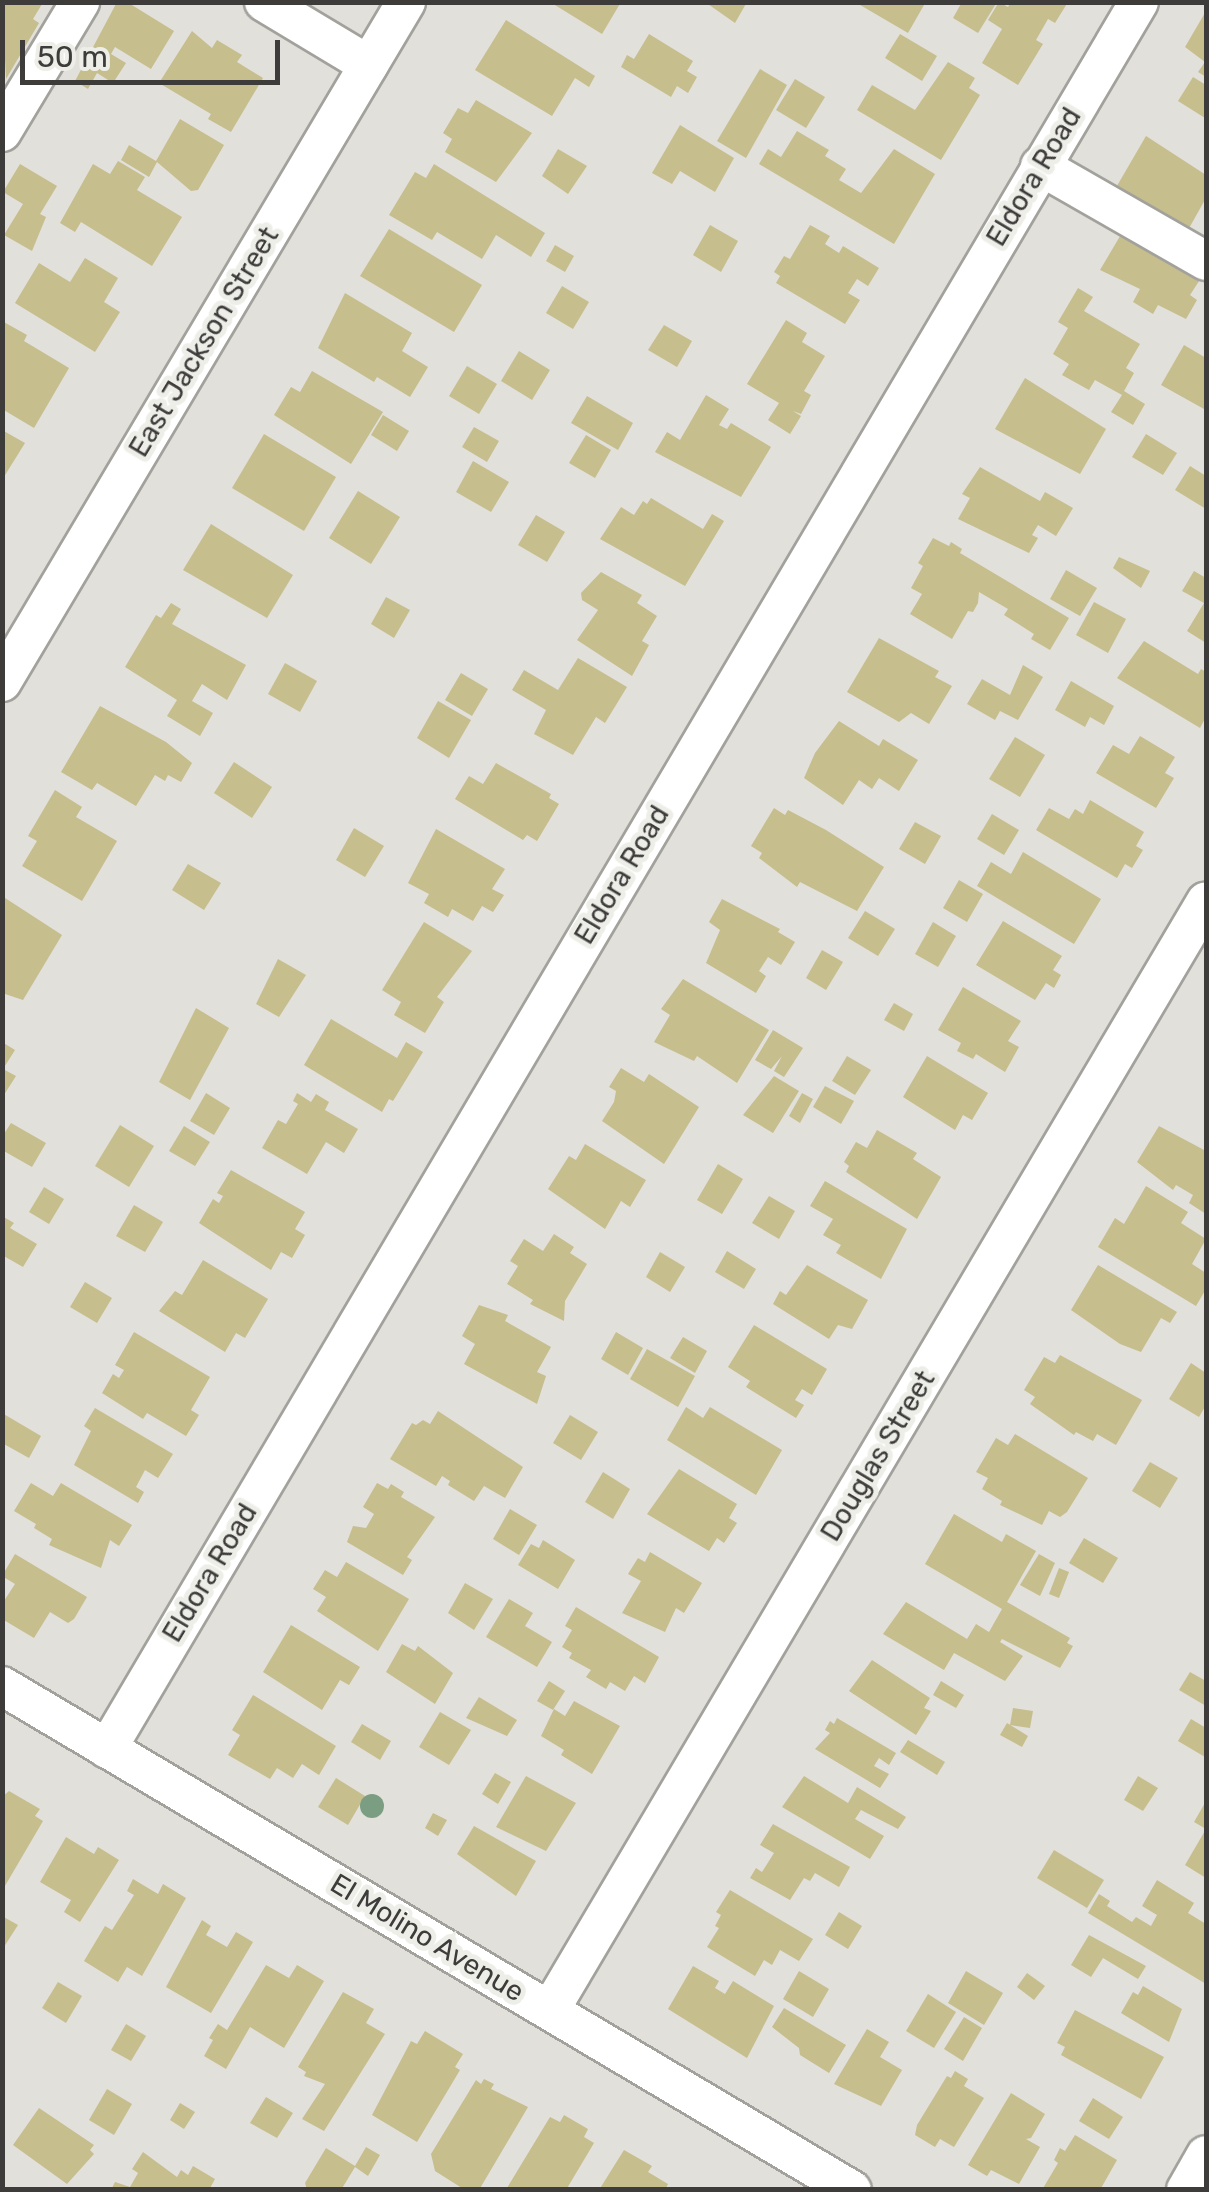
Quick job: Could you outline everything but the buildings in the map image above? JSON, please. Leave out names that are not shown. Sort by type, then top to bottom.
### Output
[{"type":"street","points":[[2,132],[80,2]]},
{"type":"street","points":[[264,2],[369,65]]},
{"type":"street","name":"East Jackson Street","points":[[2,682],[406,2]]},
{"type":"street","name":"Eldora Road","points":[[108,1749],[1139,2]]},
{"type":"street","points":[[1040,166],[1206,261]]},
{"type":"street","name":"Douglas Street","points":[[550,2010],[1206,901]]},
{"type":"street","name":"El Molino Avenue","points":[[2,1686],[852,2190]]},
{"type":"street","points":[[1186,2190],[1206,2154]]}]
